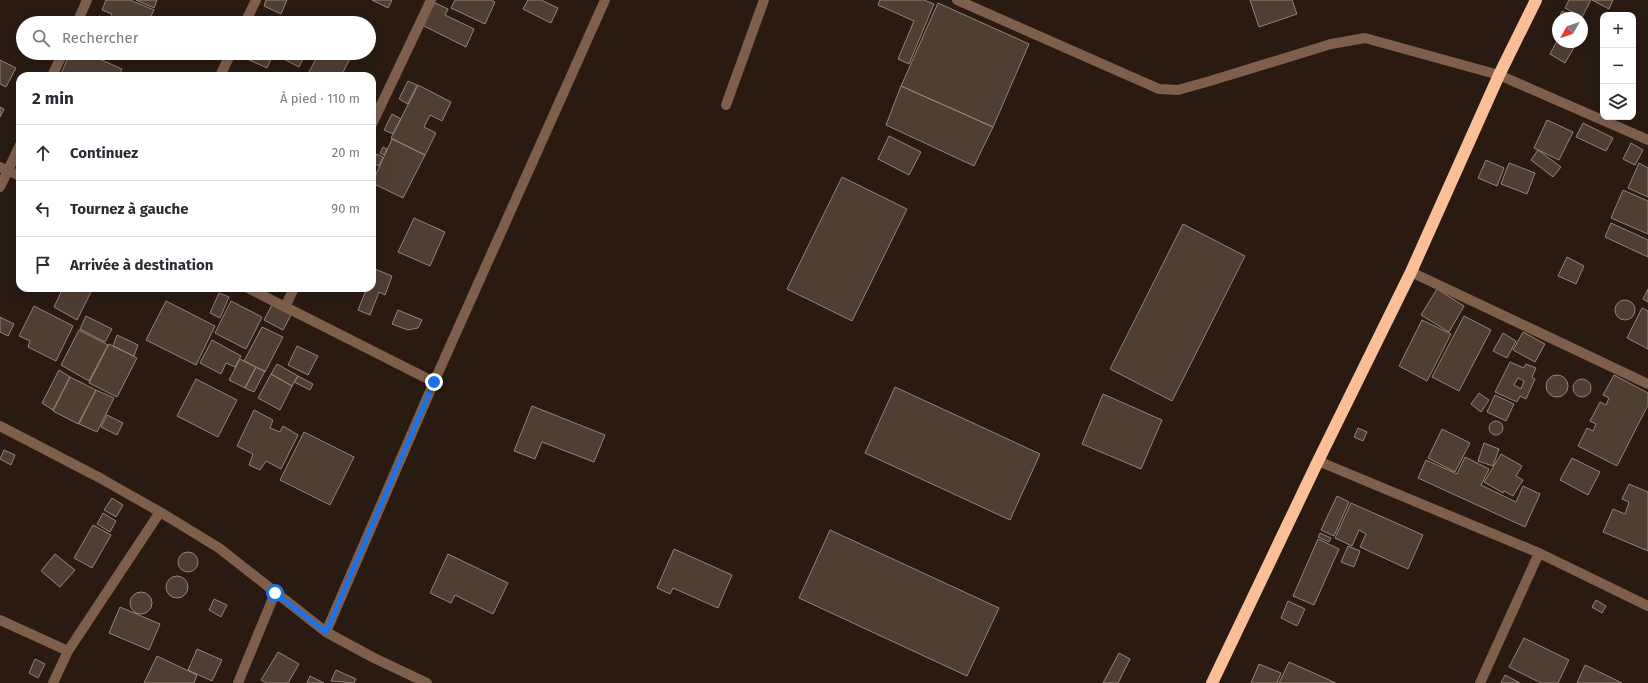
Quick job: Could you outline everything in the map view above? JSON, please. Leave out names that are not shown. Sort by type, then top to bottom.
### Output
[{"type":"highway","points":[[1212,683],[1318,461],[1411,272],[1499,75],[1536,0]]},
{"type":"street","points":[[80,16],[87,0]]},
{"type":"street","points":[[248,16],[256,0]]},
{"type":"street","points":[[376,116],[431,0]]},
{"type":"street","points":[[326,632],[434,382],[605,0]]},
{"type":"street","points":[[726,105],[764,0]]},
{"type":"street","points":[[957,0],[1159,89],[1178,90],[1331,44],[1365,38],[1499,75],[1648,140]]},
{"type":"street","points":[[54,72],[60,60]]},
{"type":"street","points":[[222,72],[228,60]]},
{"type":"street","points":[[0,187],[4,169],[16,151]]},
{"type":"street","points":[[4,169],[16,174]]},
{"type":"street","points":[[1411,272],[1648,384]]},
{"type":"street","points":[[256,292],[434,382]]},
{"type":"street","points":[[286,307],[292,292]]},
{"type":"street","points":[[0,426],[100,478],[160,512],[219,548],[326,632],[374,658],[427,683]]},
{"type":"street","points":[[1318,461],[1539,553],[1648,606]]},
{"type":"street","points":[[53,683],[68,651],[160,512]]},
{"type":"street","points":[[1480,683],[1539,553]]},
{"type":"street","points":[[238,683],[275,593]]},
{"type":"street","points":[[0,620],[68,651]]},
{"type":"building","points":[[106,0],[130,0],[154,10],[151,16],[111,16],[112,14],[102,10]]},
{"type":"building","points":[[136,0],[157,0],[154,8]]},
{"type":"building","points":[[266,0],[287,0],[281,14],[264,6]]},
{"type":"building","points":[[372,0],[392,0],[388,8]]},
{"type":"building","points":[[455,0],[491,0],[495,2],[485,24],[451,8]]},
{"type":"building","points":[[528,0],[541,0],[558,8],[551,23],[523,9]]},
{"type":"building","points":[[880,0],[924,0],[934,4],[909,64],[898,59],[914,21],[878,5]]},
{"type":"building","points":[[1250,0],[1292,0],[1297,14],[1259,27]]},
{"type":"building","points":[[1569,0],[1591,0],[1585,12],[1573,12],[1565,8]]},
{"type":"building","points":[[1592,0],[1613,0],[1609,9]]},
{"type":"building","points":[[433,2],[448,9],[445,15],[474,29],[466,47],[422,25]]},
{"type":"building","points":[[938,3],[1029,44],[993,127],[901,86]]},
{"type":"building","points":[[1553,48],[1574,48],[1565,63],[1550,54]]},
{"type":"building","points":[[0,60],[16,68],[6,87],[0,84]]},
{"type":"building","points":[[67,60],[102,60],[122,69],[121,72],[62,72]]},
{"type":"building","points":[[249,60],[271,60],[267,68]]},
{"type":"building","points":[[286,60],[302,60],[299,67]]},
{"type":"building","points":[[315,60],[349,60],[343,72],[309,72]]},
{"type":"building","points":[[408,81],[417,85],[408,104],[399,99]]},
{"type":"building","points":[[418,85],[451,102],[442,121],[430,115],[424,127],[436,133],[425,155],[391,138]]},
{"type":"building","points":[[901,86],[993,127],[974,166],[886,125]]},
{"type":"building","points":[[0,107],[4,109],[0,117]]},
{"type":"building","points":[[392,114],[401,119],[393,134],[384,130]]},
{"type":"building","points":[[1547,120],[1573,132],[1559,160],[1534,148]]},
{"type":"building","points":[[1583,123],[1613,138],[1606,151],[1576,137]]},
{"type":"building","points":[[889,136],[921,152],[909,175],[878,159]]},
{"type":"building","points":[[392,139],[425,155],[403,198],[376,185],[376,174]]},
{"type":"building","points":[[1631,143],[1643,150],[1635,165],[1623,159]]},
{"type":"building","points":[[383,147],[387,149],[384,155],[380,153]]},
{"type":"building","points":[[1538,150],[1561,167],[1553,177],[1531,160]]},
{"type":"building","points":[[377,154],[383,157],[379,166],[376,165]]},
{"type":"building","points":[[1486,160],[1504,168],[1497,186],[1478,178]]},
{"type":"building","points":[[1509,163],[1535,173],[1527,194],[1501,184]]},
{"type":"building","points":[[1639,163],[1648,168],[1648,197],[1628,188]]},
{"type":"building","points":[[842,177],[907,209],[852,321],[787,289]]},
{"type":"building","points":[[1623,190],[1648,201],[1648,234],[1611,218]]},
{"type":"building","points":[[414,218],[445,232],[430,266],[398,252]]},
{"type":"building","points":[[1611,223],[1648,240],[1648,257],[1605,237]]},
{"type":"building","points":[[1183,224],[1245,256],[1172,401],[1110,369]]},
{"type":"building","points":[[1567,257],[1584,266],[1576,284],[1558,276]]},
{"type":"building","points":[[376,269],[392,276],[385,295],[379,292],[370,315],[358,310],[365,292],[376,292]]},
{"type":"building","points":[[1437,289],[1464,306],[1449,332],[1421,315]]},
{"type":"building","points":[[1648,289],[1648,302],[1643,299]]},
{"type":"building","points":[[61,292],[91,292],[77,320],[54,307]]},
{"type":"building","points":[[219,293],[229,297],[220,318],[210,313]]},
{"type":"building","points":[[1625,300],[1632,303],[1635,310],[1632,317],[1625,320],[1618,317],[1615,310],[1618,303]]},
{"type":"building","points":[[166,301],[215,326],[196,365],[146,340]]},
{"type":"building","points":[[231,301],[262,317],[246,349],[215,333]]},
{"type":"building","points":[[272,305],[291,315],[283,330],[264,320]]},
{"type":"building","points":[[34,306],[73,326],[56,361],[28,347],[30,341],[19,336]]},
{"type":"building","points":[[1642,308],[1648,311],[1648,349],[1627,338]]},
{"type":"building","points":[[398,310],[422,320],[418,328],[408,330],[392,324]]},
{"type":"building","points":[[86,316],[112,329],[105,342],[80,329]]},
{"type":"building","points":[[1464,316],[1491,330],[1459,391],[1432,377]]},
{"type":"building","points":[[0,317],[14,324],[8,336],[0,332]]},
{"type":"building","points":[[1422,320],[1451,334],[1427,381],[1399,366]]},
{"type":"building","points":[[262,327],[283,337],[265,372],[244,361]]},
{"type":"building","points":[[79,330],[108,345],[89,381],[61,365]]},
{"type":"building","points":[[1523,332],[1545,344],[1535,362],[1513,350]]},
{"type":"building","points":[[1503,333],[1516,341],[1507,358],[1493,351]]},
{"type":"building","points":[[117,335],[138,345],[134,356],[113,346]]},
{"type":"building","points":[[212,340],[241,356],[235,367],[226,363],[221,374],[200,363]]},
{"type":"building","points":[[109,344],[137,358],[117,397],[89,383]]},
{"type":"building","points":[[297,346],[318,356],[308,375],[288,365]]},
{"type":"building","points":[[240,359],[256,367],[245,388],[229,380]]},
{"type":"building","points":[[1510,362],[1524,368],[1526,364],[1536,368],[1532,377],[1535,379],[1526,399],[1520,396],[1517,402],[1495,392]],"holes":[[[1518,378],[1524,381],[1521,389],[1514,385]]]},
{"type":"building","points":[[277,364],[298,376],[292,386],[271,374]]},
{"type":"building","points":[[256,367],[265,371],[254,392],[245,388]]},
{"type":"building","points":[[59,370],[70,377],[53,410],[42,403]]},
{"type":"building","points":[[271,374],[292,386],[280,410],[258,398]]},
{"type":"building","points":[[1553,375],[1561,375],[1568,382],[1568,390],[1561,397],[1553,397],[1546,390],[1546,382]]},
{"type":"building","points":[[1614,375],[1648,393],[1648,405],[1617,466],[1578,446],[1587,428],[1593,431],[1596,424],[1590,421],[1600,402],[1606,405],[1609,398],[1603,395]]},
{"type":"building","points":[[298,376],[313,384],[310,390],[294,382]]},
{"type":"building","points":[[70,377],[96,390],[78,424],[53,411]]},
{"type":"building","points":[[196,379],[237,400],[218,437],[177,416]]},
{"type":"building","points":[[1582,379],[1588,382],[1591,388],[1588,394],[1582,397],[1576,394],[1573,388],[1576,382]]},
{"type":"building","points":[[895,387],[1040,454],[1010,520],[865,453]]},
{"type":"building","points":[[96,390],[114,398],[97,432],[79,424]]},
{"type":"building","points":[[1479,393],[1489,400],[1481,412],[1471,404]]},
{"type":"building","points":[[1103,394],[1162,420],[1141,469],[1082,444]]},
{"type":"building","points":[[1495,395],[1514,404],[1506,421],[1487,412]]},
{"type":"building","points":[[532,406],[605,435],[594,462],[542,442],[535,459],[514,451]]},
{"type":"building","points":[[254,410],[273,420],[270,428],[280,432],[283,426],[298,435],[281,469],[266,461],[260,470],[249,465],[253,454],[237,446]]},
{"type":"building","points":[[107,415],[123,423],[117,435],[101,427]]},
{"type":"building","points":[[1493,421],[1499,421],[1503,425],[1503,431],[1499,435],[1493,435],[1489,431],[1489,425]]},
{"type":"building","points":[[1358,428],[1367,432],[1363,441],[1354,437]]},
{"type":"building","points":[[1442,429],[1470,443],[1455,472],[1428,458]]},
{"type":"building","points":[[304,432],[354,457],[330,505],[280,480]]},
{"type":"building","points":[[1484,443],[1499,449],[1493,466],[1478,461]]},
{"type":"building","points":[[4,450],[15,455],[11,465],[0,459]]},
{"type":"building","points":[[1501,454],[1522,466],[1516,476],[1523,480],[1513,496],[1504,491],[1503,493],[1484,482]]},
{"type":"building","points":[[1465,457],[1489,469],[1481,485],[1516,502],[1523,486],[1540,494],[1525,527],[1418,478],[1426,460],[1457,474]]},
{"type":"building","points":[[1572,458],[1600,472],[1588,495],[1560,480]]},
{"type":"building","points":[[1629,484],[1648,492],[1648,551],[1603,532],[1613,509],[1625,514],[1629,502],[1622,499]]},
{"type":"building","points":[[1337,496],[1349,502],[1334,536],[1321,530]]},
{"type":"building","points":[[112,498],[123,505],[116,517],[104,510]]},
{"type":"building","points":[[1351,503],[1423,535],[1408,569],[1360,547],[1366,534],[1359,530],[1352,546],[1335,538]]},
{"type":"building","points":[[103,513],[116,521],[110,532],[97,524]]},
{"type":"building","points":[[93,525],[111,535],[92,568],[74,558]]},
{"type":"building","points":[[830,530],[999,608],[967,676],[799,598]]},
{"type":"building","points":[[1320,533],[1331,538],[1329,542],[1318,537]]},
{"type":"building","points":[[1318,539],[1339,549],[1314,605],[1293,596]]},
{"type":"building","points":[[1348,546],[1360,551],[1354,567],[1341,562]]},
{"type":"building","points":[[674,549],[732,575],[718,608],[673,588],[670,594],[657,588]]},
{"type":"building","points":[[188,552],[195,555],[198,562],[195,569],[188,572],[181,569],[178,562],[181,555]]},
{"type":"building","points":[[55,554],[75,570],[60,587],[41,571]]},
{"type":"building","points":[[448,554],[508,583],[493,614],[455,595],[451,603],[430,593]]},
{"type":"building","points":[[177,576],[185,579],[188,587],[185,595],[177,598],[169,595],[166,587],[169,579]]},
{"type":"building","points":[[141,592],[149,595],[152,603],[149,611],[141,614],[133,611],[130,603],[133,595]]},
{"type":"building","points":[[214,599],[227,605],[221,617],[209,610]]},
{"type":"building","points":[[1596,600],[1606,606],[1602,613],[1592,607]]},
{"type":"building","points":[[1288,601],[1305,609],[1297,626],[1281,618]]},
{"type":"building","points":[[120,607],[160,624],[149,650],[109,633]]},
{"type":"building","points":[[1524,638],[1569,660],[1558,683],[1541,683],[1509,667]]},
{"type":"building","points":[[197,649],[222,660],[212,681],[188,670]]},
{"type":"building","points":[[278,652],[299,664],[288,683],[266,683],[261,680]]},
{"type":"building","points":[[1119,653],[1130,659],[1118,683],[1103,683]]},
{"type":"building","points":[[157,656],[197,675],[194,683],[144,683]]},
{"type":"building","points":[[35,659],[45,664],[38,678],[29,673]]},
{"type":"building","points":[[1289,662],[1336,683],[1279,683]]},
{"type":"building","points":[[1259,664],[1281,673],[1277,683],[1251,683]]},
{"type":"building","points":[[1585,665],[1622,683],[1577,683]]},
{"type":"building","points":[[336,670],[356,679],[354,683],[331,681]]},
{"type":"building","points":[[1505,675],[1520,683],[1501,683]]},
{"type":"building","points":[[310,676],[324,683],[307,683]]},
{"type":"route","points":[[275,593],[326,632],[434,382]]}]
